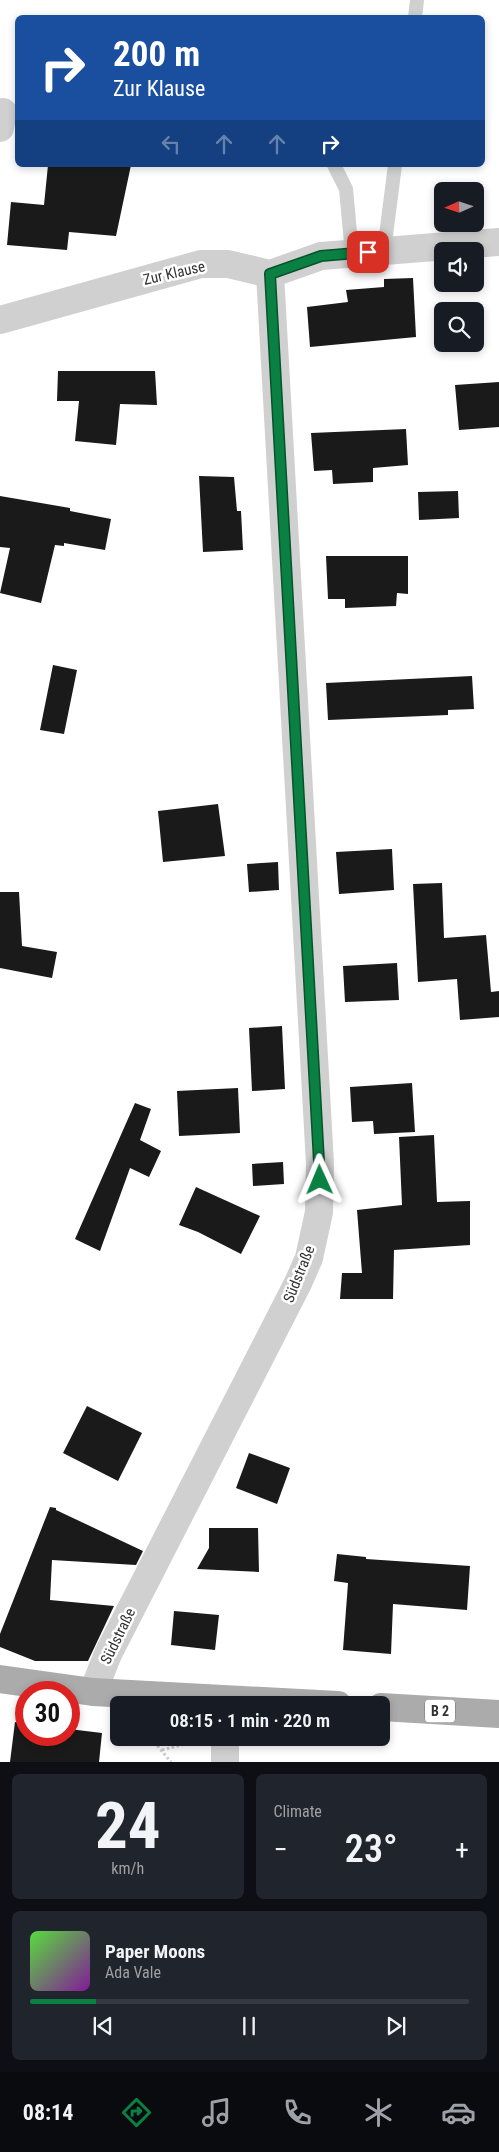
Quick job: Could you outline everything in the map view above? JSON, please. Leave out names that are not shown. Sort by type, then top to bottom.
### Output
[{"type":"main road","points":[[0,1679],[93,1692],[146,1696]]},
{"type":"main road","name":"B 2","points":[[390,1708],[499,1714]]},
{"type":"street","points":[[270,274],[321,256],[499,242]]},
{"type":"street","name":"Zur Klause","points":[[0,320],[201,264],[228,264],[270,274]]},
{"type":"street","name":"Südstraße","points":[[93,1692],[108,1654],[298,1283],[309,1258],[319,1212],[319,1154],[270,274]]},
{"type":"street","points":[[218,1746],[225,1762]]},
{"type":"lane","points":[[416,15],[418,0]]},
{"type":"lane","points":[[335,167],[346,189],[352,254]]},
{"type":"lane","points":[[384,251],[395,167]]},
{"type":"path","points":[[158,1746],[171,1762]]},
{"type":"path","points":[[162,1750],[181,1746]]},
{"type":"building","points":[[48,167],[131,167],[116,236],[69,232],[67,250],[7,245],[11,202],[44,205]]},
{"type":"building","points":[[413,278],[416,337],[310,347],[307,307],[348,302],[346,290],[384,287],[384,279]]},
{"type":"building","points":[[58,371],[155,371],[157,405],[120,404],[116,445],[75,441],[79,401],[57,401]]},
{"type":"building","points":[[499,382],[499,427],[459,430],[455,385]]},
{"type":"building","points":[[406,429],[408,465],[373,468],[373,482],[333,484],[332,470],[314,471],[311,433]]},
{"type":"building","points":[[199,476],[234,477],[237,511],[241,511],[243,550],[203,552]]},
{"type":"building","points":[[458,491],[459,518],[419,520],[418,492]]},
{"type":"building","points":[[0,496],[70,508],[70,511],[111,519],[105,550],[64,543],[64,546],[55,545],[41,603],[0,593],[10,548],[0,547]]},
{"type":"building","points":[[326,556],[408,556],[408,594],[397,593],[396,606],[345,608],[345,599],[328,599]]},
{"type":"building","points":[[53,665],[77,670],[64,734],[40,730]]},
{"type":"building","points":[[472,676],[474,709],[448,710],[448,715],[328,720],[326,683]]},
{"type":"building","points":[[218,804],[225,856],[163,862],[158,811]]},
{"type":"building","points":[[392,849],[394,890],[339,894],[336,852]]},
{"type":"building","points":[[278,862],[279,890],[249,892],[247,864]]},
{"type":"building","points":[[442,883],[444,938],[486,935],[491,992],[499,991],[499,1017],[460,1020],[457,979],[418,982],[413,884]]},
{"type":"building","points":[[0,892],[19,892],[22,946],[57,952],[52,978],[0,968]]},
{"type":"building","points":[[397,963],[399,1000],[345,1002],[343,966]]},
{"type":"building","points":[[282,1026],[285,1089],[252,1091],[249,1028]]},
{"type":"building","points":[[412,1083],[415,1132],[374,1134],[373,1121],[352,1122],[350,1087]]},
{"type":"building","points":[[238,1088],[240,1133],[179,1136],[177,1091]]},
{"type":"building","points":[[135,1103],[151,1109],[140,1140],[161,1151],[149,1177],[130,1168],[100,1251],[75,1239]]},
{"type":"building","points":[[434,1135],[437,1202],[470,1201],[470,1245],[394,1250],[393,1299],[340,1299],[342,1273],[362,1273],[357,1210],[402,1205],[399,1137]]},
{"type":"building","points":[[283,1162],[284,1184],[253,1186],[252,1164]]},
{"type":"building","points":[[196,1187],[260,1216],[241,1254],[198,1232],[179,1225]]},
{"type":"building","points":[[87,1406],[142,1433],[118,1481],[63,1453]]},
{"type":"building","points":[[249,1453],[290,1468],[277,1504],[236,1488]]},
{"type":"building","points":[[50,1507],[56,1508],[56,1510],[143,1551],[136,1565],[52,1560],[50,1600],[114,1606],[88,1661],[35,1661],[0,1647],[0,1634]]},
{"type":"building","points":[[209,1528],[258,1528],[259,1572],[197,1569],[209,1548]]},
{"type":"building","points":[[337,1554],[366,1557],[366,1559],[470,1566],[467,1610],[393,1604],[391,1654],[343,1650],[348,1583],[334,1581]]},
{"type":"building","points":[[174,1611],[219,1615],[215,1650],[171,1645]]},
{"type":"building","points":[[15,1722],[15,1746],[80,1746],[80,1730],[102,1733],[99,1762],[10,1762]]},
{"type":"route","points":[[320,1180],[270,274],[321,256],[368,252]]}]
